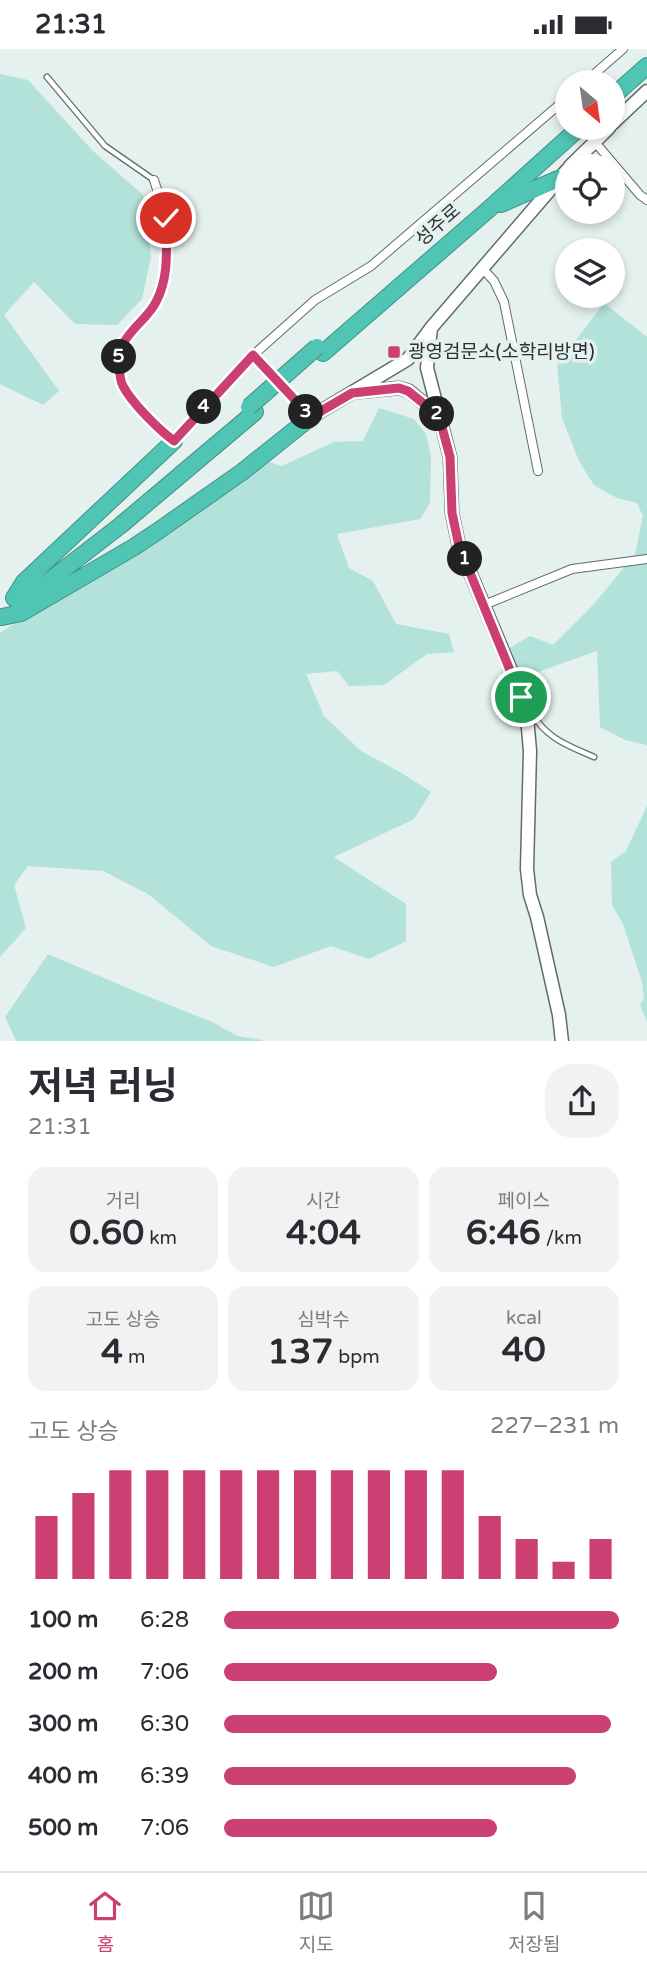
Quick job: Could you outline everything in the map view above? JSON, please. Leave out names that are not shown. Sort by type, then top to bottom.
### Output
[{"type":"highway","points":[[625,72],[647,54]]},
{"type":"highway","points":[[625,85],[647,66]]},
{"type":"highway","name":"성주로","points":[[320,350],[555,136]]},
{"type":"highway","name":"성주로","points":[[320,350],[489,209],[566,140]]},
{"type":"highway","points":[[489,209],[555,177]]},
{"type":"highway","points":[[1,615],[121,524],[320,350]]},
{"type":"highway","points":[[14,598],[93,538],[252,409]]},
{"type":"highway","points":[[1,615],[21,613],[134,547],[221,487],[311,417]]},
{"type":"highway","points":[[1,615],[24,582],[174,441]]},
{"type":"street","points":[[599,70],[623,49]]},
{"type":"street","points":[[625,112],[647,91]]},
{"type":"street","points":[[155,180],[166,218],[167,272],[157,301],[124,342],[119,355],[121,384],[155,425],[174,441],[253,355],[315,300],[371,266],[555,108]]},
{"type":"street","points":[[582,154],[594,141],[647,201]]},
{"type":"street","points":[[253,355],[311,417],[408,359],[431,328],[555,184]]},
{"type":"street","points":[[482,268],[494,281],[504,302],[538,471]]},
{"type":"street","points":[[431,328],[427,368],[450,457],[452,513],[459,546],[527,717],[530,751],[527,869],[530,895],[559,1015],[562,1041]]},
{"type":"street","points":[[352,393],[399,388],[408,391],[439,416]]},
{"type":"street","points":[[484,604],[572,569],[647,559]]},
{"type":"lane","points":[[47,78],[105,146],[155,180]]},
{"type":"lane","points":[[521,697],[539,726],[554,739],[594,757]]},
{"type":"green space","points":[[0,74],[28,80],[93,151],[143,195],[151,257],[142,299],[117,325],[75,324],[34,282],[4,315],[59,391],[43,405],[0,384]]},
{"type":"green space","points":[[600,308],[610,308],[647,337],[647,745],[625,740],[600,727],[597,651],[538,672],[539,710],[508,649],[530,636],[553,645],[594,604],[635,554],[643,516],[637,503],[617,498],[594,485],[579,461],[562,418],[557,365]]},
{"type":"green space","points":[[379,408],[414,419],[426,434],[431,456],[430,503],[420,519],[337,534],[349,568],[373,581],[396,624],[449,634],[454,652],[427,654],[384,685],[349,686],[337,671],[306,674],[324,716],[361,751],[431,792],[414,819],[334,857],[406,904],[406,941],[369,959],[331,946],[274,967],[211,946],[148,894],[103,871],[28,866],[14,885],[26,928],[0,957],[0,633],[158,527],[231,469],[262,460],[282,466],[334,442],[363,441]]},
{"type":"green space","points":[[647,806],[647,1021],[640,1005],[644,999],[642,982],[623,924],[612,905],[611,862],[626,851]]},
{"type":"green space","points":[[48,954],[212,1022],[237,1036],[263,1041],[16,1041],[5,1017]]},
{"type":"place","name":"광영검문소(소학리방면)","points":[[394,352]]},
{"type":"route","points":[[166,218],[167,272],[157,301],[124,342],[119,355],[121,384],[161,431],[174,441],[253,355],[311,417],[352,393],[399,388],[408,391],[439,416],[443,426],[450,457],[452,513],[459,546],[521,697]]}]
